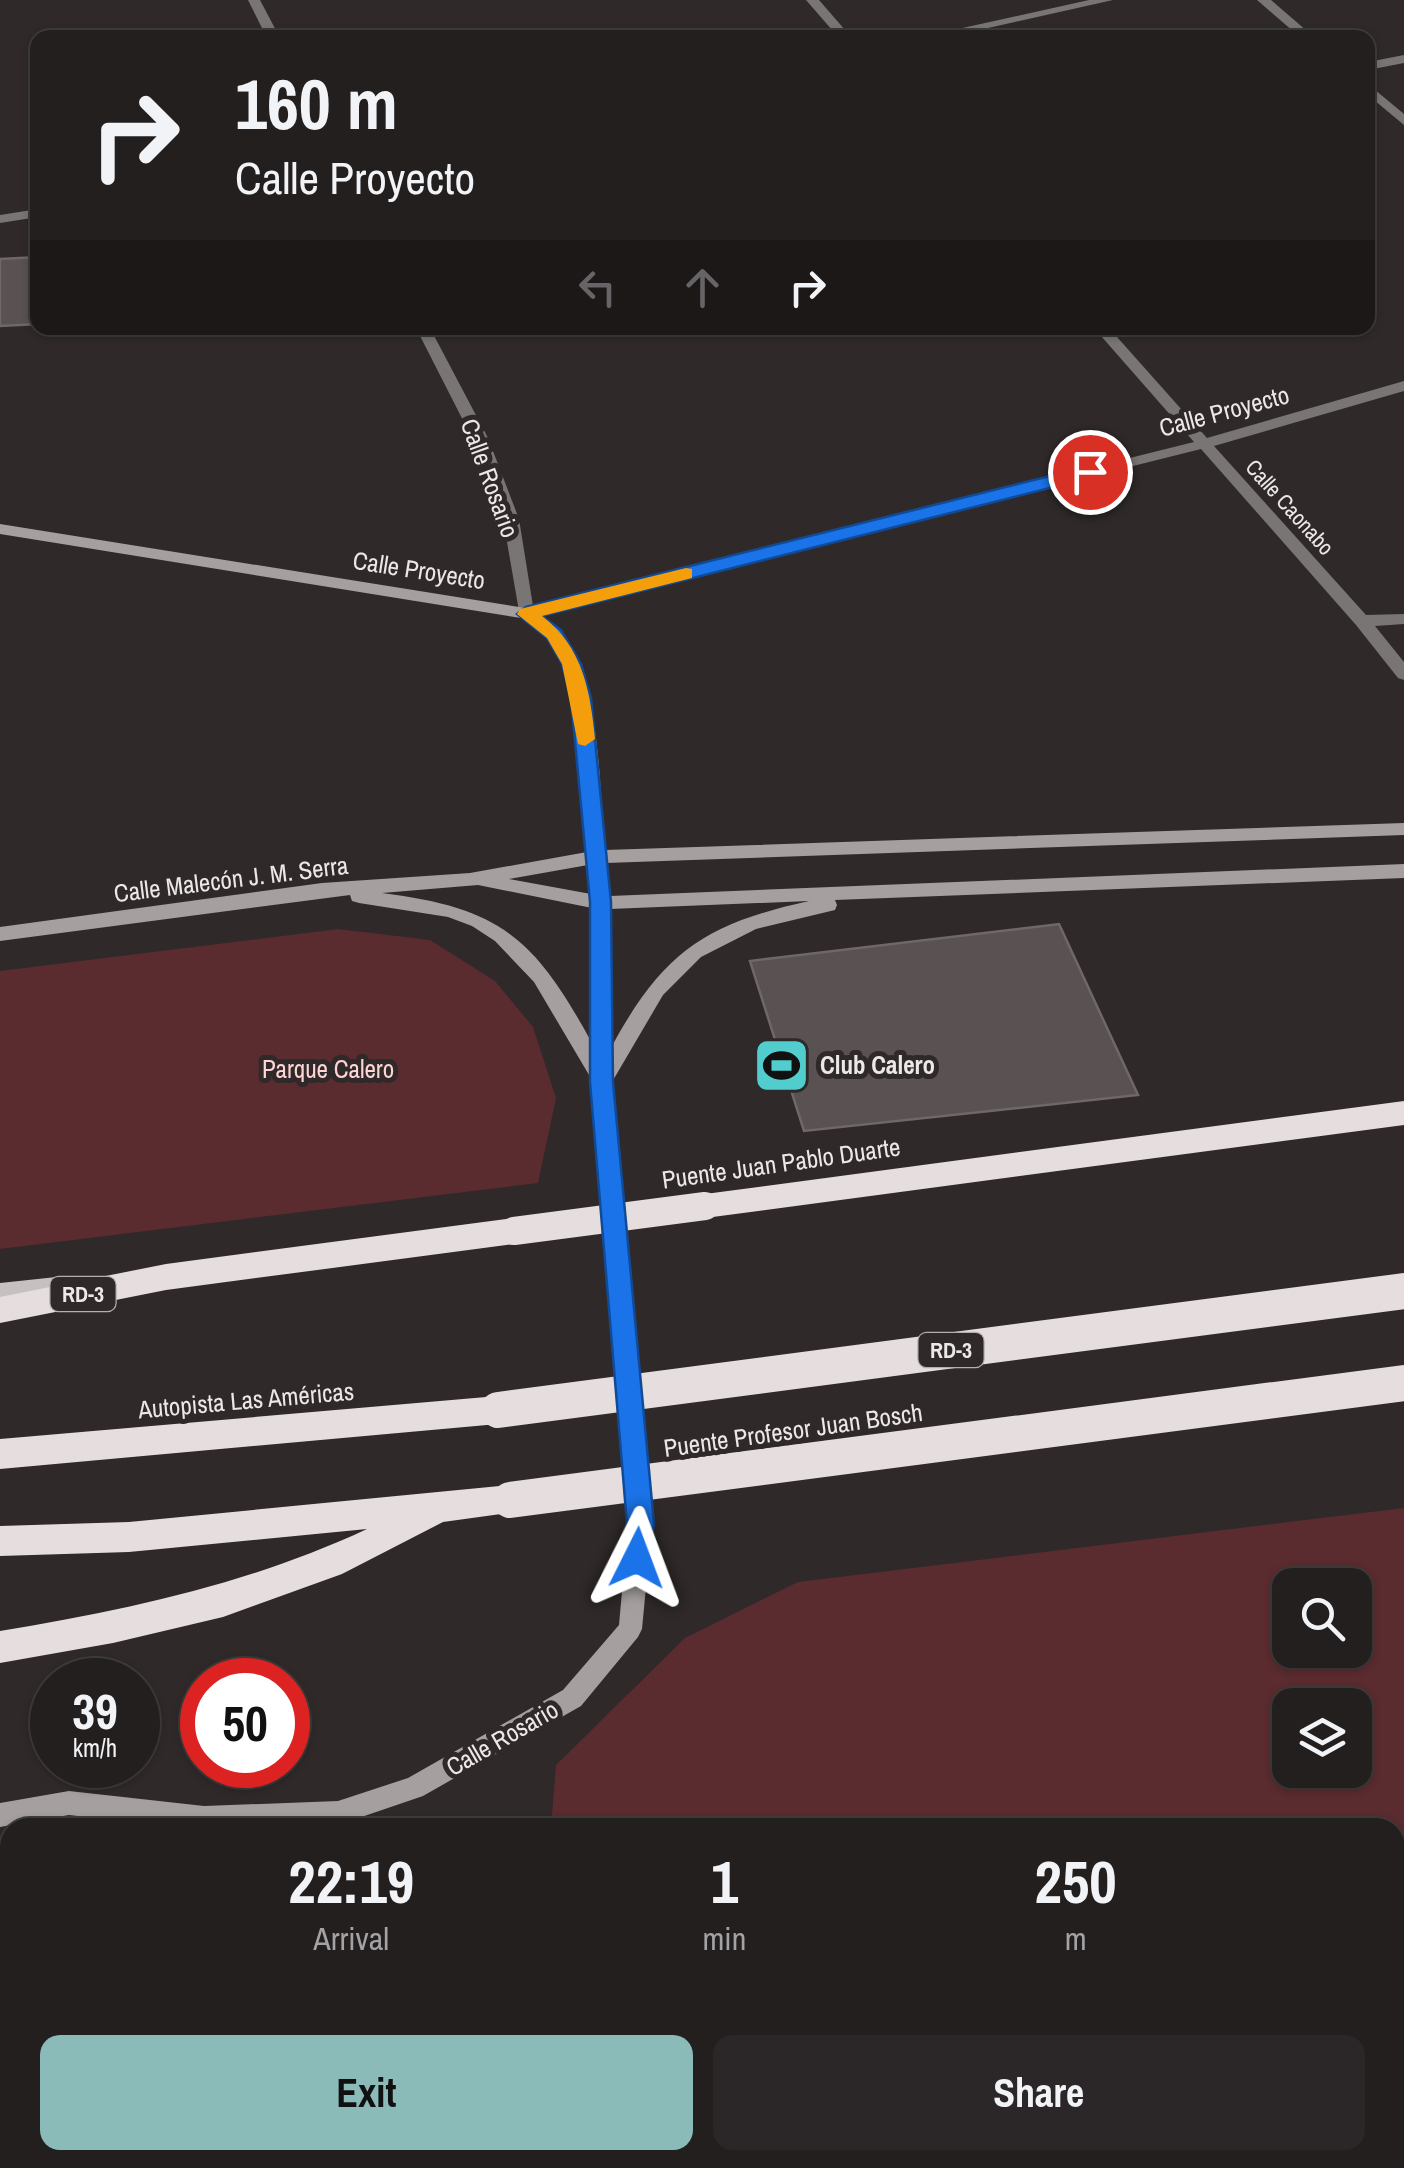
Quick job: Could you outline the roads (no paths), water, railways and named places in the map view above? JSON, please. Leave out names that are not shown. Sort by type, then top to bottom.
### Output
[{"type":"highway","name":"Puente Juan Pablo Duarte","points":[[166,1277],[1404,1113]]},
{"type":"highway","name":"RD-3","points":[[0,1310],[166,1277]]},
{"type":"highway","name":"Autopista Las Américas","points":[[0,1454],[498,1410],[1404,1291]]},
{"type":"highway","name":"Puente Profesor Juan Bosch","points":[[129,1537],[510,1500],[1404,1383]]},
{"type":"highway","points":[[0,1647],[126,1627],[230,1601],[377,1545],[440,1506]]},
{"type":"highway","points":[[0,1542],[129,1537]]},
{"type":"main road","name":"Calle Proyecto","points":[[0,529],[526,614]]},
{"type":"main road","name":"Calle Rosario","points":[[342,1818],[414,1788],[572,1698],[630,1629],[640,1524],[602,1082],[600,902],[572,664],[554,634],[526,614]]},
{"type":"main road","points":[[470,880],[595,857],[1404,829]]},
{"type":"main road","points":[[470,880],[600,902],[1404,871]]},
{"type":"main road","name":"Calle Malecón J. M. Serra","points":[[0,934],[322,890],[470,880]]},
{"type":"main road","points":[[322,890],[455,911],[505,938],[564,1006],[602,1082]]},
{"type":"main road","points":[[602,1082],[645,1006],[680,963],[738,928],[816,906],[926,892]]},
{"type":"main road","points":[[0,1294],[166,1277]]},
{"type":"main road","points":[[0,1556],[129,1537]]},
{"type":"main road","name":"Calle Rosario","points":[[0,1816],[69,1803],[204,1818]]},
{"type":"street","points":[[254,0],[270,30]]},
{"type":"street","points":[[812,0],[839,30]]},
{"type":"street","points":[[962,30],[1107,0]]},
{"type":"street","points":[[1262,0],[1298,30]]},
{"type":"street","points":[[1375,65],[1404,60]]},
{"type":"street","points":[[1375,94],[1404,121]]},
{"type":"street","points":[[0,219],[30,214]]},
{"type":"street","name":"Calle Rosario","points":[[427,335],[480,438],[511,519],[526,614]]},
{"type":"street","name":"Calle Caonabo","points":[[1107,335],[1362,621],[1404,674]]},
{"type":"street","name":"Calle Proyecto","points":[[526,614],[1203,444],[1404,386]]},
{"type":"street","points":[[1362,621],[1404,619]]},
{"type":"place","name":"Club Calero","points":[[781,1065]]},
{"type":"park label","name":"Parque Calero","points":[[328,1069]]}]
